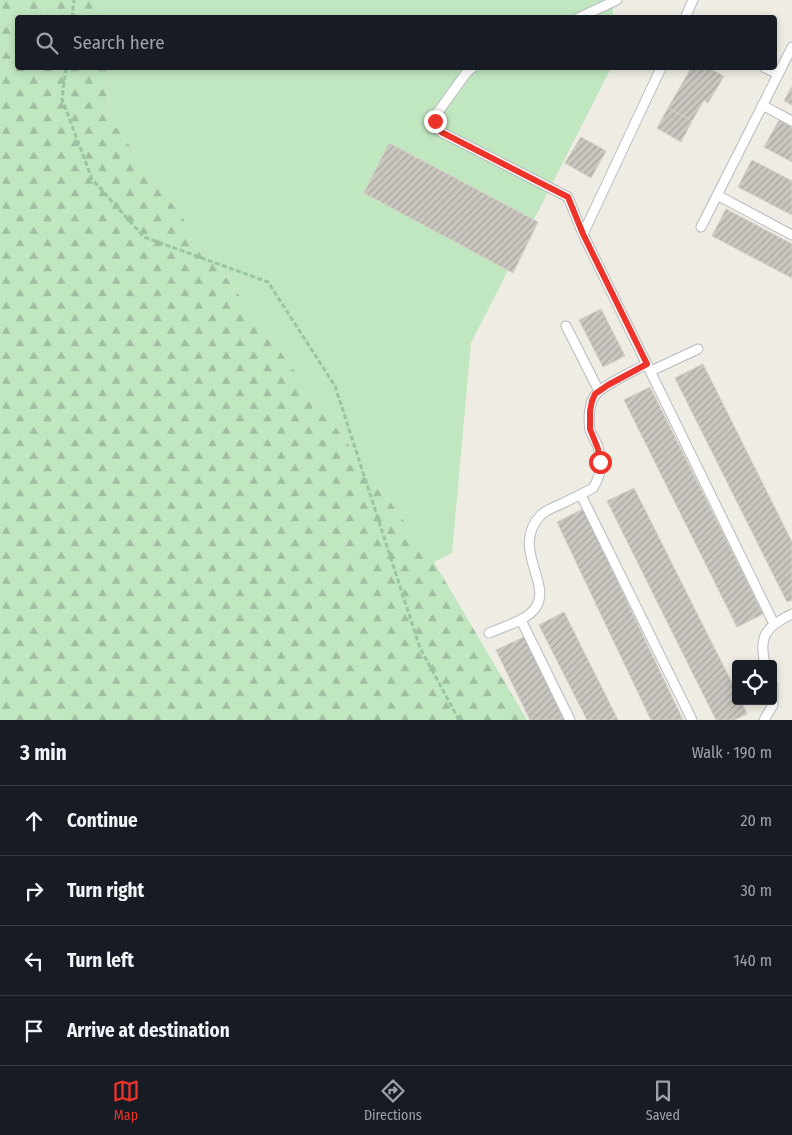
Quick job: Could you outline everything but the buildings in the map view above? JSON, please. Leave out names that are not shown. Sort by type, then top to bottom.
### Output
[{"type":"lane","points":[[584,15],[617,0]]},
{"type":"lane","points":[[686,15],[693,0]]},
{"type":"lane","points":[[701,227],[792,47]]},
{"type":"lane","points":[[470,70],[438,112],[435,121],[436,128],[451,138],[568,197],[583,234],[774,624]]},
{"type":"lane","points":[[583,234],[660,70]]},
{"type":"lane","points":[[769,70],[778,74]]},
{"type":"lane","points":[[762,105],[792,121]]},
{"type":"lane","points":[[717,195],[792,235]]},
{"type":"lane","points":[[566,326],[599,390]]},
{"type":"lane","points":[[489,633],[521,620],[537,606],[539,589],[529,542],[530,534],[541,515],[593,488],[600,473],[598,449],[590,429],[590,411],[595,394],[599,390],[649,368],[698,349]]},
{"type":"lane","points":[[580,494],[692,720]]},
{"type":"lane","points":[[764,660],[763,648],[767,629],[792,614]]},
{"type":"lane","points":[[521,620],[570,720]]},
{"type":"lane","points":[[764,720],[773,705]]},
{"type":"path","points":[[72,15],[74,0]]},
{"type":"path","points":[[66,70],[62,98],[92,179],[144,237],[268,282],[335,386],[420,648],[459,720]]},
{"type":"green space","points":[[0,0],[110,0],[110,15],[15,15],[15,70],[109,70],[108,116],[434,562],[527,720],[0,720]]},
{"type":"green space","points":[[110,0],[613,0],[613,15],[110,15]]},
{"type":"green space","points":[[109,70],[610,70],[471,343],[452,553],[434,562],[108,116]]},
{"type":"route","points":[[435,121],[436,128],[443,133],[568,197],[583,234],[647,364],[595,394],[590,411],[590,429],[598,449],[600,462]]}]
